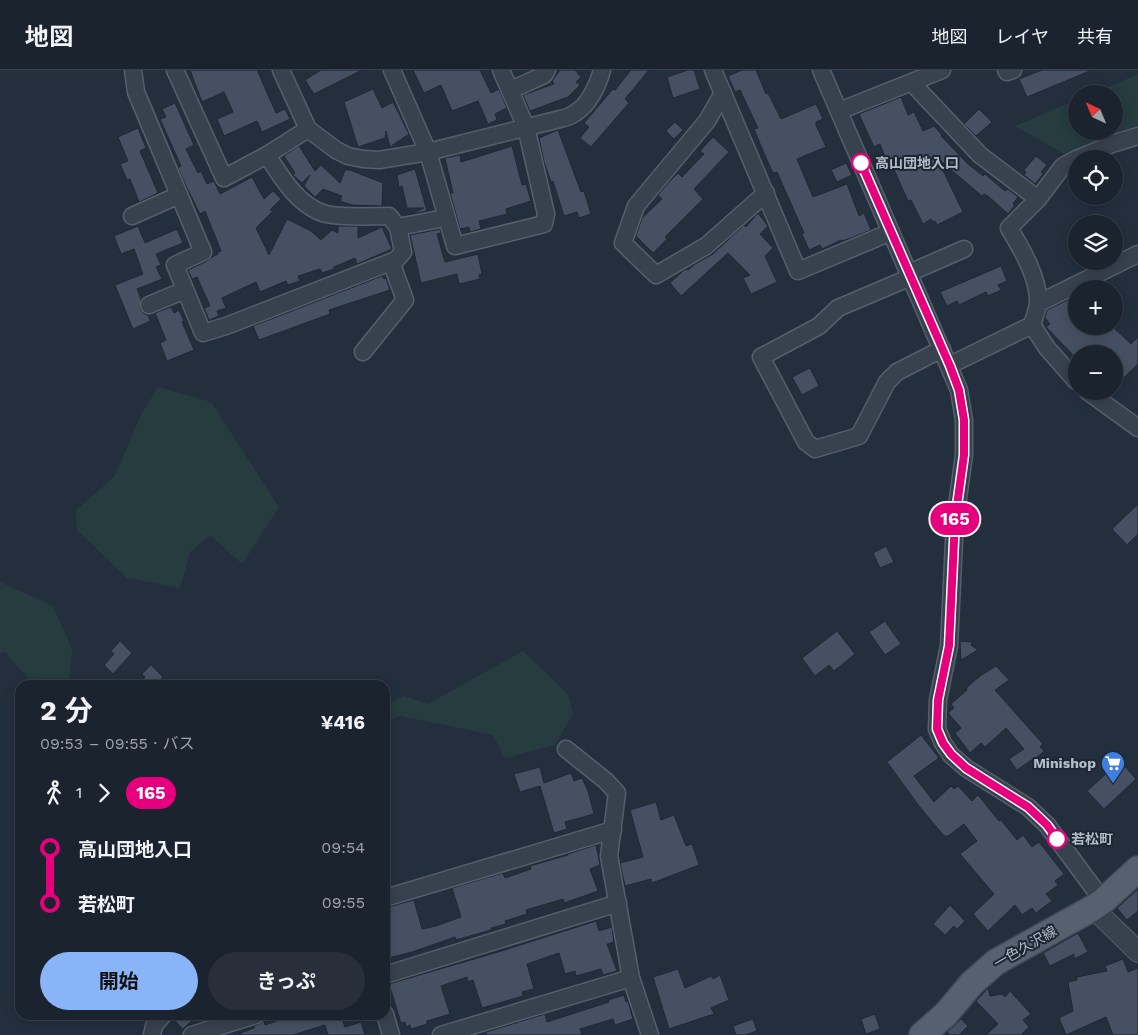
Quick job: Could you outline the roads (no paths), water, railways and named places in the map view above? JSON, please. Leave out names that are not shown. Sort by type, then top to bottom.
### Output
[{"type":"main road","name":"一色久沢線","points":[[922,1035],[946,1014],[983,972],[996,962],[1098,904],[1138,869]]},
{"type":"street","points":[[133,70],[136,92],[203,252],[176,265],[204,333],[396,260],[403,252],[398,227],[389,216],[325,214],[306,203],[285,184],[267,155]]},
{"type":"street","points":[[175,70],[224,178],[267,155],[308,129]]},
{"type":"street","points":[[281,70],[308,129],[336,150],[363,160],[379,160],[428,152],[560,120],[576,113],[592,94],[602,70]]},
{"type":"street","points":[[392,70],[428,152],[454,246],[544,224],[546,214],[526,127],[501,70]]},
{"type":"street","points":[[511,90],[544,75],[547,70]]},
{"type":"street","points":[[713,70],[798,271],[891,232]]},
{"type":"street","points":[[821,70],[950,366],[961,400],[964,420],[964,455],[955,520],[949,646],[938,700],[937,729],[943,743],[966,768],[1028,807],[1047,825],[1098,904],[1138,952]]},
{"type":"street","points":[[839,111],[942,70]]},
{"type":"street","points":[[1006,70],[1007,72],[1013,70]]},
{"type":"street","points":[[912,83],[980,155],[1038,199]]},
{"type":"street","points":[[723,93],[708,120],[636,206],[623,243],[656,275],[706,246],[766,193]]},
{"type":"street","points":[[1098,150],[1138,136]]},
{"type":"street","points":[[950,366],[1032,325],[1039,303],[1034,280],[1028,262],[1009,228],[1038,199],[1063,166],[1068,163]]},
{"type":"street","points":[[132,216],[179,195]]},
{"type":"street","points":[[398,227],[445,218]]},
{"type":"street","points":[[942,349],[897,372],[887,382],[859,436],[815,449],[806,442],[761,357],[819,326],[838,308],[964,249]]},
{"type":"street","points":[[1039,303],[1138,254]]},
{"type":"street","points":[[362,352],[405,300],[391,262]]},
{"type":"street","points":[[148,305],[185,290]]},
{"type":"street","points":[[1032,325],[1047,348],[1068,372]]},
{"type":"street","points":[[1099,400],[1138,428]]},
{"type":"street","points":[[566,749],[606,781],[617,793],[609,856],[631,978],[650,1035]]},
{"type":"street","points":[[390,897],[613,830]]},
{"type":"street","points":[[390,973],[618,903]]},
{"type":"street","points":[[441,1035],[631,978]]},
{"type":"street","points":[[152,1035],[154,1026],[159,1020]]},
{"type":"street","points":[[192,1035],[240,1020]]},
{"type":"street","points":[[387,1020],[391,1035]]},
{"type":"place","name":"高山団地入口","points":[[861,163]]},
{"type":"place","name":"Minishop","points":[[1113,784]]},
{"type":"place","name":"若松町","points":[[1057,839]]}]
